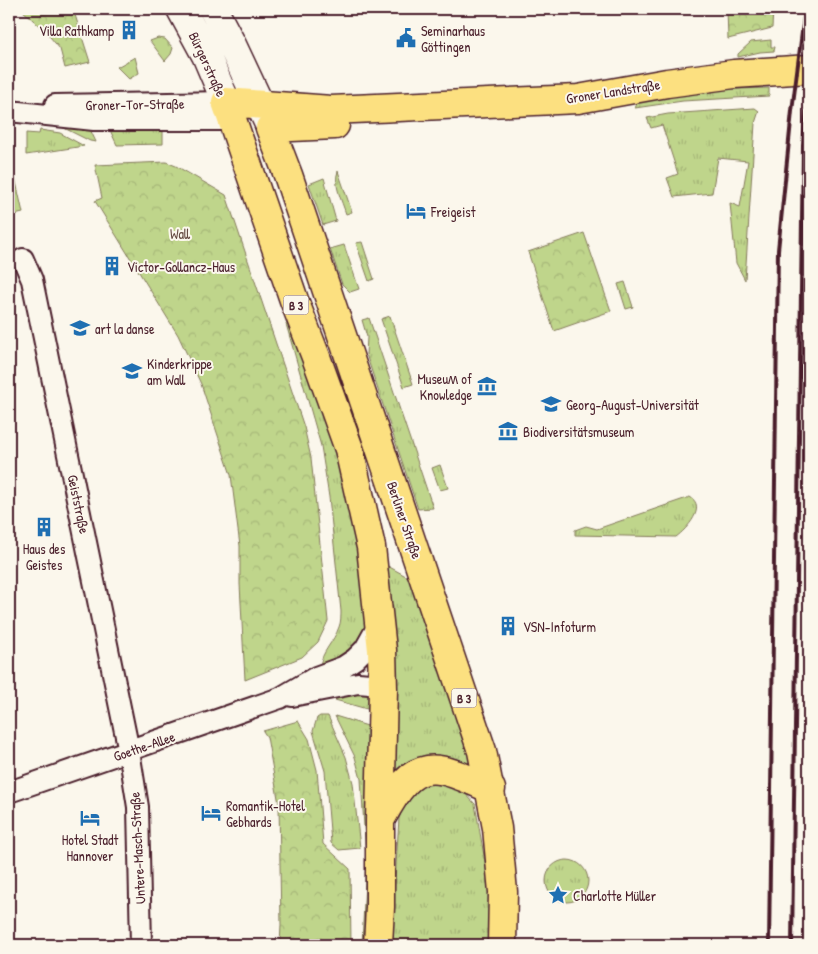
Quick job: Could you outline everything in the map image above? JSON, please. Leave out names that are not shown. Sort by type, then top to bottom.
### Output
[{"type":"main road","name":"Bürgerstraße","points":[[181,9],[206,55],[229,111]]},
{"type":"main road","name":"Bürgerstraße","points":[[213,9],[265,116]]},
{"type":"main road","name":"Groner Landstraße","points":[[229,111],[265,116],[417,105],[578,99],[667,83],[734,74],[809,69]]},
{"type":"main road","name":"B 3","points":[[229,111],[294,300],[349,448],[370,547],[379,624],[383,689],[378,945]]},
{"type":"main road","name":"Berliner Straße","points":[[265,116],[288,175],[479,741],[491,789],[497,828],[503,892],[502,945]]},
{"type":"main road","points":[[380,821],[402,785],[409,778],[426,770],[450,771],[491,789]]},
{"type":"street","name":"Groner-Tor-Straße","points":[[9,107],[229,111]]},
{"type":"street","name":"Groner-Tor-Straße","points":[[9,112],[94,120],[229,111]]},
{"type":"street","name":"Geiststraße","points":[[23,259],[32,280],[129,751]]},
{"type":"street","name":"Goethe-Allee","points":[[280,698],[316,677],[343,667],[355,659],[365,649],[379,624]]},
{"type":"street","name":"Goethe-Allee","points":[[9,792],[280,698],[358,683],[370,684],[383,689]]},
{"type":"street","name":"Untere-Masch-Straße","points":[[129,751],[138,807],[141,945]]},
{"type":"green space","points":[[21,9],[70,9],[75,15],[90,62],[65,68],[60,49],[46,32]]},
{"type":"green space","points":[[727,9],[773,9],[772,28],[728,39]]},
{"type":"green space","points":[[158,38],[165,39],[173,48],[165,61],[150,41]]},
{"type":"green space","points":[[771,40],[771,47],[775,47],[774,51],[738,57],[738,54],[751,42]]},
{"type":"green space","points":[[135,57],[139,73],[129,79],[117,67]]},
{"type":"green space","points":[[769,88],[769,96],[683,101],[635,108],[636,101],[703,90]]},
{"type":"green space","points":[[755,108],[759,111],[755,123],[745,280],[736,263],[730,203],[740,207],[748,161],[718,158],[712,193],[674,197],[667,178],[678,174],[662,125],[651,128],[647,118],[668,114]]},
{"type":"green space","points":[[56,124],[89,127],[96,142],[90,141]]},
{"type":"green space","points":[[109,128],[163,128],[163,144],[117,145]]},
{"type":"green space","points":[[40,130],[60,133],[84,146],[26,155],[26,133],[39,134]]},
{"type":"green space","name":"Wall","points":[[166,162],[226,195],[304,427],[311,458],[328,621],[318,642],[302,657],[245,680],[240,546],[231,475],[201,384],[178,335],[95,201],[102,198],[95,165]]},
{"type":"green space","points":[[338,171],[352,212],[346,214],[337,187]]},
{"type":"green space","points":[[14,173],[23,213],[10,216],[9,174]]},
{"type":"green space","points":[[324,178],[336,221],[323,225],[309,184]]},
{"type":"green space","points":[[584,233],[611,311],[554,331],[528,252]]},
{"type":"green space","points":[[362,242],[374,279],[369,281],[356,243]]},
{"type":"green space","points":[[344,245],[359,289],[350,292],[342,284],[330,249]]},
{"type":"green space","points":[[625,282],[633,307],[626,309],[618,284]]},
{"type":"green space","points":[[390,316],[413,384],[404,387],[381,319]]},
{"type":"green space","points":[[369,318],[433,508],[418,509],[366,354],[367,337],[362,320]]},
{"type":"green space","points":[[288,322],[297,337],[351,495],[370,620],[354,651],[320,667],[323,657],[339,627],[341,611],[329,497],[321,446],[286,324]]},
{"type":"green space","points":[[440,465],[448,488],[440,490],[432,468]]},
{"type":"green space","points":[[690,497],[697,506],[694,518],[676,537],[575,535],[575,530],[586,526],[597,529]]},
{"type":"green space","points":[[384,564],[415,581],[468,741],[472,765],[392,777]]},
{"type":"green space","points":[[366,692],[369,695],[374,711],[335,700],[331,694]]},
{"type":"green space","points":[[328,716],[346,757],[353,783],[360,848],[339,850],[331,843],[325,771],[313,731],[317,718]]},
{"type":"green space","points":[[335,716],[374,728],[365,945],[362,945],[366,858],[361,779],[355,757]]},
{"type":"green space","points":[[298,721],[309,739],[317,770],[323,844],[350,869],[351,945],[280,945],[279,804],[267,737],[263,731]]},
{"type":"green space","points":[[437,780],[462,790],[475,804],[491,896],[494,945],[391,945],[399,818],[413,794]]},
{"type":"green space","points":[[571,860],[579,863],[585,869],[588,881],[585,893],[579,899],[563,902],[555,899],[549,893],[546,877],[549,869],[555,863]]},
{"type":"railway","points":[[769,945],[778,250],[792,111],[805,9]]},
{"type":"railway","points":[[792,945],[803,146],[809,74]]},
{"type":"place","name":"Villa Rathkamp","points":[[129,30]]},
{"type":"place","name":"Seminarhaus Göttingen","points":[[406,38]]},
{"type":"place","name":"Freigeist","points":[[416,211]]},
{"type":"place","name":"Victor-Gollancz-Haus","points":[[112,266]]},
{"type":"place","name":"art la danse","points":[[80,328]]},
{"type":"place","name":"Kinderkrippe am Wall","points":[[132,371]]},
{"type":"place","name":"Museuʍ of Knowledge","points":[[487,386]]},
{"type":"place","name":"Georg-August-Universität","points":[[551,404]]},
{"type":"place","name":"Biodiversitätsmuseum","points":[[508,431]]},
{"type":"place","name":"Haus des Geistes","points":[[44,527]]},
{"type":"place","name":"VSN-Infoturm","points":[[508,626]]},
{"type":"place","name":"Romantik-Hotel Gebhards","points":[[211,813]]},
{"type":"place","name":"Hotel Stadt Hannover","points":[[90,818]]},
{"type":"place","name":"Charlotte Müller","points":[[558,895]]}]
